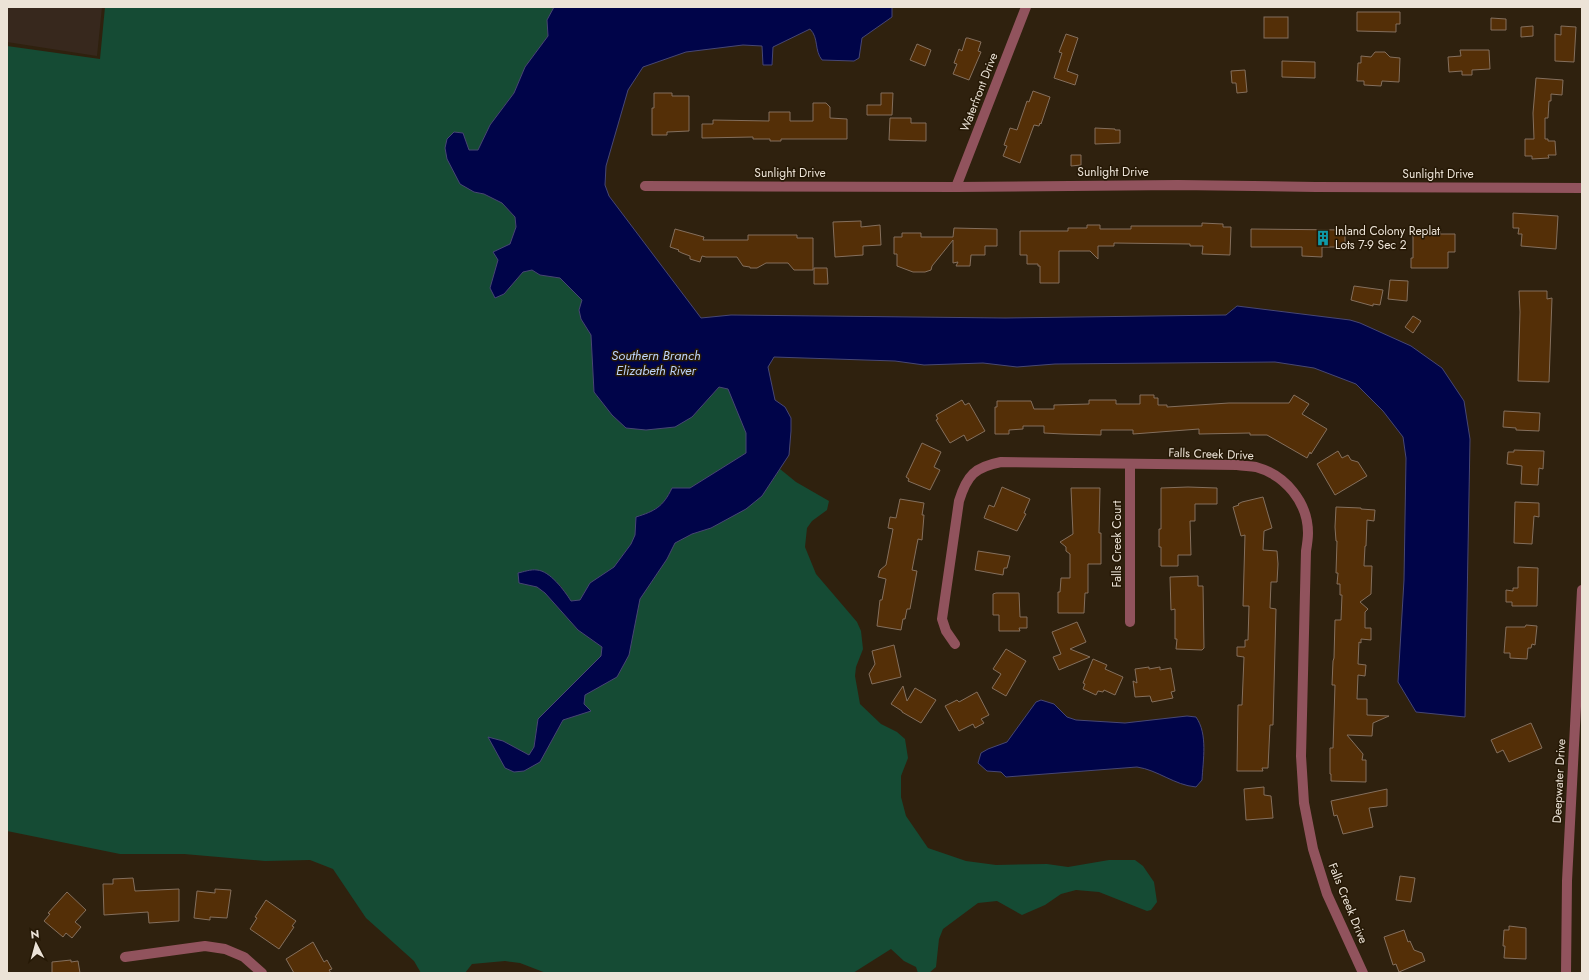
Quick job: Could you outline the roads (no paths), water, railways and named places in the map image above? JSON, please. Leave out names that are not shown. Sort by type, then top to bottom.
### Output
[{"type":"street","name":"Waterfront Drive","points":[[956,187],[1026,7]]},
{"type":"street","name":"Sunlight Drive","points":[[645,186],[956,187],[1178,185],[1582,188]]},
{"type":"street","name":"Falls Creek Drive","points":[[955,644],[946,632],[942,619],[959,501],[964,486],[973,474],[986,465],[1001,462],[1255,467],[1272,474],[1287,484],[1299,498],[1306,515],[1308,533],[1306,551],[1301,756],[1304,803],[1313,849],[1327,894],[1363,973]]},
{"type":"street","name":"Falls Creek Court","points":[[1130,465],[1130,622]]},
{"type":"street","name":"Deepwater Drive","points":[[1566,973],[1567,880],[1582,590]]},
{"type":"street","points":[[125,957],[205,946],[225,949],[244,956],[262,973]]},
{"type":"water","name":"Southern Branch Elizabeth River","points":[[554,7],[892,7],[892,17],[862,38],[859,58],[854,61],[822,60],[818,52],[815,36],[810,29],[773,47],[772,65],[763,65],[762,46],[743,45],[686,52],[643,67],[628,90],[606,166],[605,185],[609,196],[701,318],[731,315],[1005,318],[1226,315],[1237,306],[1350,320],[1360,323],[1411,346],[1442,368],[1464,401],[1470,439],[1465,717],[1416,712],[1398,682],[1404,580],[1406,458],[1403,437],[1383,411],[1356,384],[1314,368],[1275,362],[1055,364],[1017,367],[983,363],[924,365],[895,361],[774,357],[768,367],[775,400],[785,407],[791,418],[789,455],[762,496],[746,509],[711,528],[692,534],[675,543],[667,559],[640,599],[629,655],[617,677],[585,695],[584,704],[591,711],[563,720],[540,762],[524,771],[514,772],[505,768],[488,737],[503,741],[529,755],[534,747],[538,719],[601,656],[602,647],[578,630],[545,593],[537,587],[519,583],[518,573],[532,570],[542,571],[552,577],[571,601],[580,600],[590,583],[614,567],[631,544],[635,535],[636,517],[648,513],[662,504],[672,488],[690,488],[746,453],[746,433],[728,389],[719,387],[692,417],[675,427],[646,430],[626,428],[612,415],[594,392],[591,335],[581,319],[579,310],[582,300],[560,278],[540,275],[532,270],[523,272],[504,294],[495,298],[490,288],[498,260],[493,252],[510,244],[516,227],[515,217],[502,203],[484,194],[474,192],[460,184],[447,159],[445,148],[447,139],[454,132],[463,133],[469,150],[478,150],[490,125],[514,93],[525,67],[548,36],[547,20]]},
{"type":"water","points":[[1041,700],[1054,704],[1067,717],[1076,720],[1125,723],[1187,716],[1196,717],[1202,731],[1204,747],[1202,780],[1196,787],[1188,786],[1152,771],[1137,767],[1006,777],[1001,772],[987,771],[978,763],[981,753],[1007,742],[1036,702]]},
{"type":"place","name":"Inland Colony Replat Lots 7-9 Sec 2","points":[[1323,238]]}]
